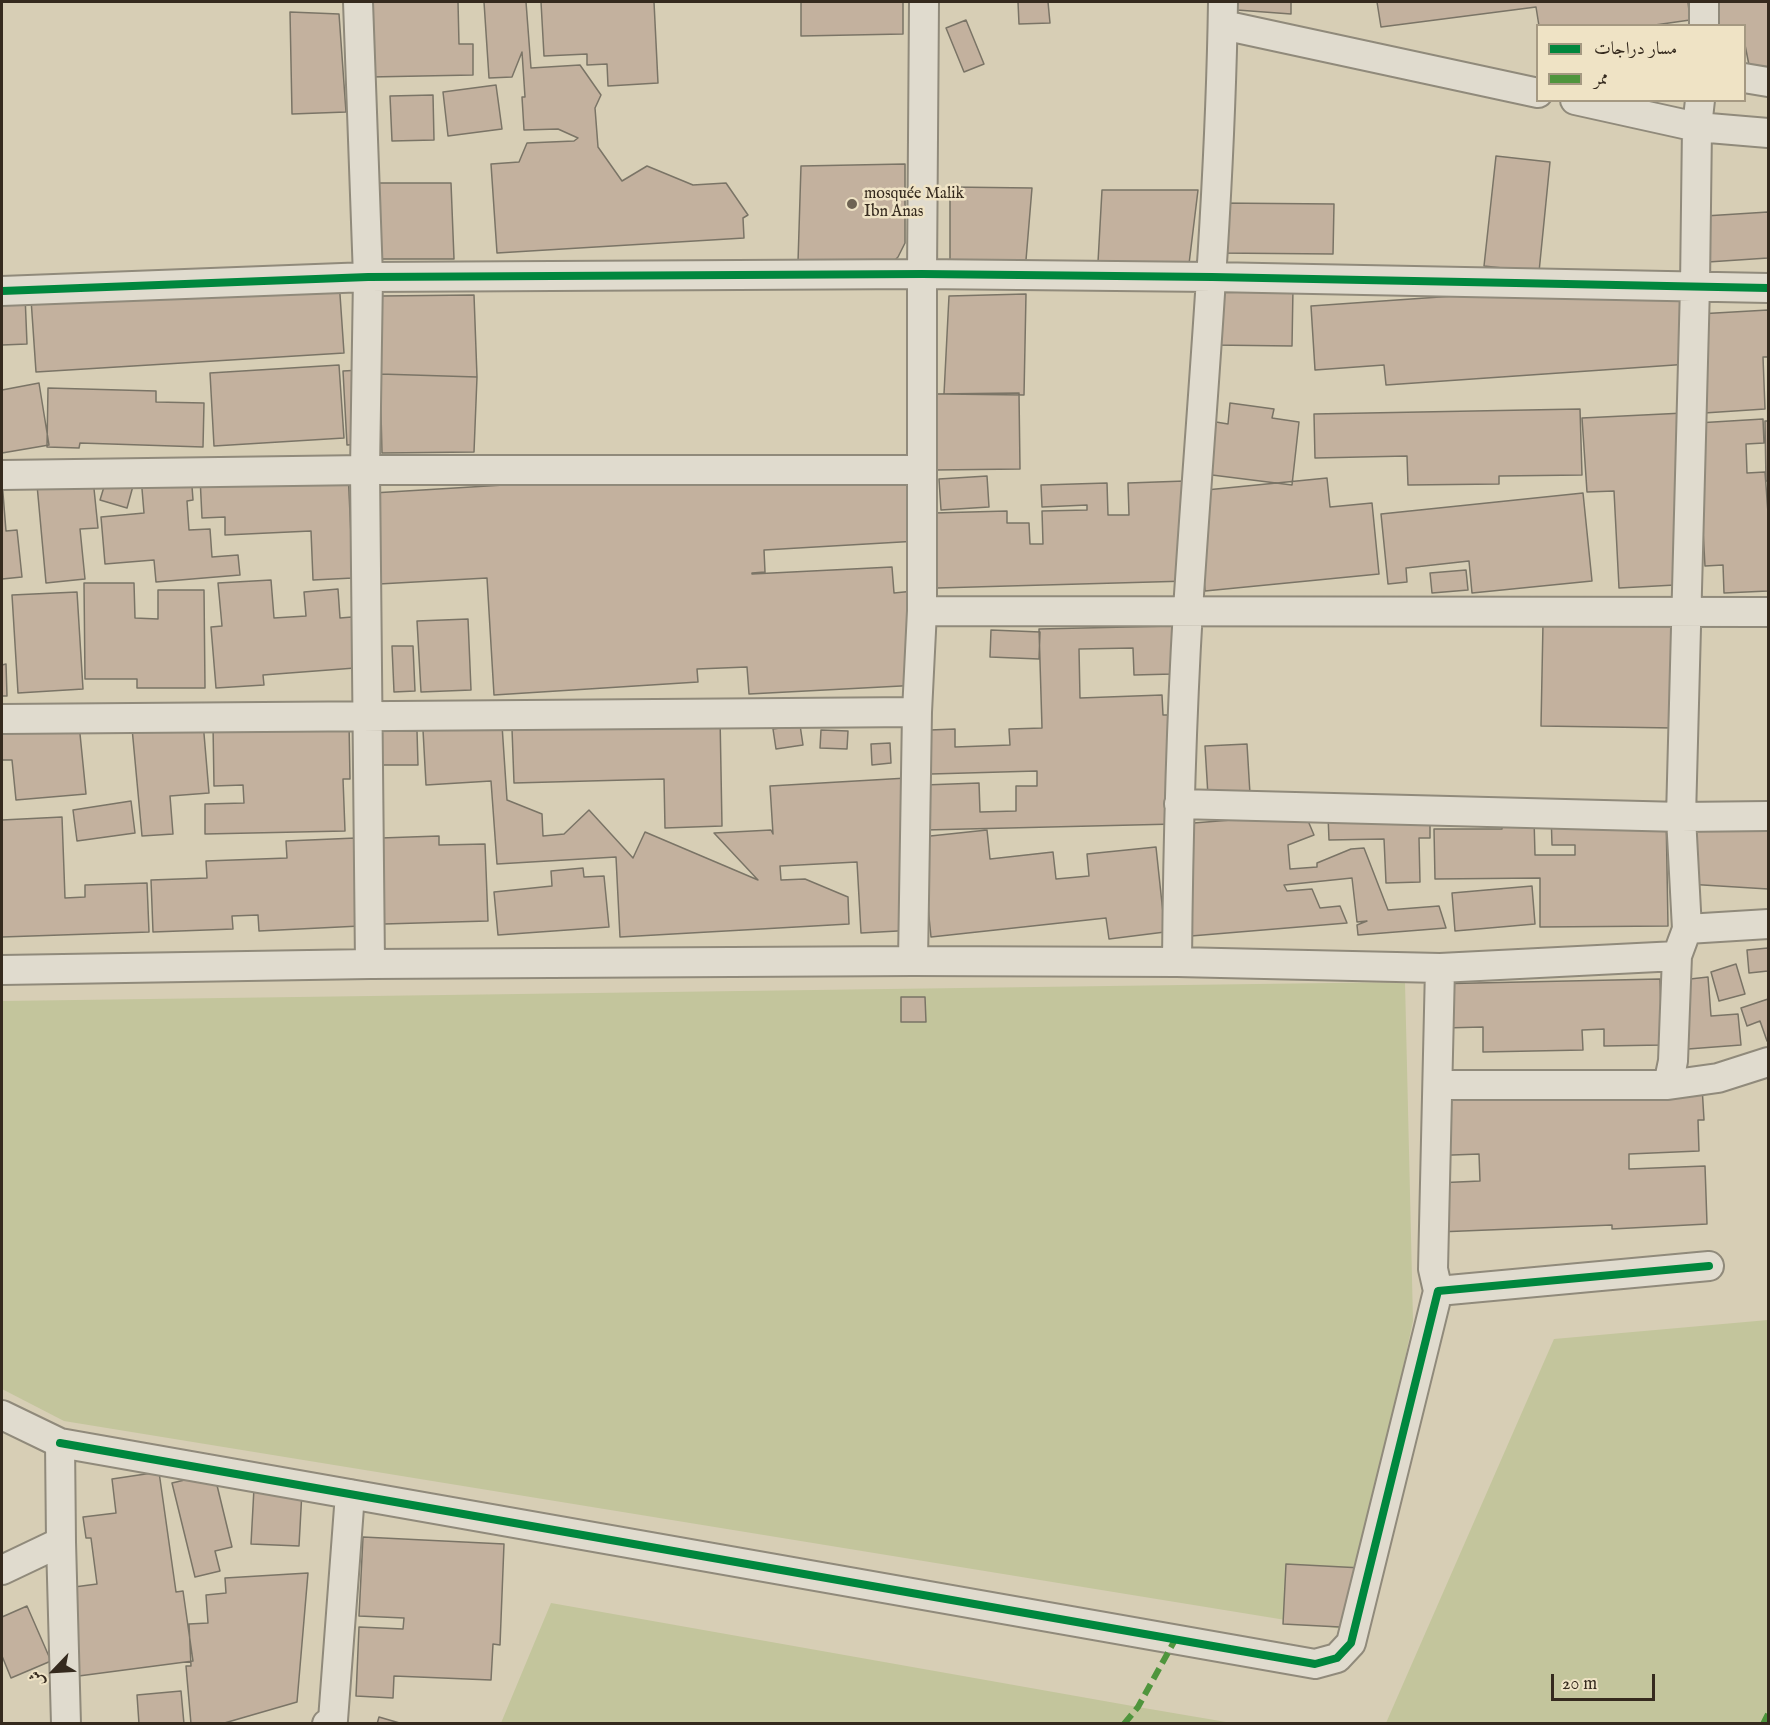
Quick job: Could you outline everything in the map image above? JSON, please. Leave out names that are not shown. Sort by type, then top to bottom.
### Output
[{"type":"street","points":[[358,2],[368,277],[364,470],[370,964]]},
{"type":"street","points":[[913,961],[917,712],[922,611],[924,2]]},
{"type":"street","points":[[1704,2],[1704,24]]},
{"type":"street","points":[[1177,962],[1179,804],[1188,612],[1212,277],[1223,13],[1536,92]]},
{"type":"street","points":[[1746,78],[1768,82]]},
{"type":"street","points":[[1593,102],[1698,114],[1768,134]]},
{"type":"street","points":[[1668,1085],[1673,1061],[1677,956],[1687,928],[1681,817],[1698,114]]},
{"type":"street","points":[[2,291],[368,277],[922,274],[1768,288]]},
{"type":"street","points":[[2,475],[364,470],[922,470]]},
{"type":"street","points":[[922,611],[1768,612]]},
{"type":"street","points":[[2,719],[917,712]]},
{"type":"street","points":[[1179,804],[1681,817],[1768,816]]},
{"type":"street","points":[[1687,928],[1768,924]]},
{"type":"street","points":[[2,970],[370,964],[913,961],[1177,962],[1440,968],[1677,956]]},
{"type":"street","points":[[2,1415],[60,1443],[1315,1664],[1336,1658],[1351,1643],[1438,1291],[1433,1269],[1440,968]]},
{"type":"street","points":[[1438,1085],[1668,1085],[1718,1078],[1768,1062]]},
{"type":"street","points":[[1438,1291],[1709,1266]]},
{"type":"street","points":[[60,1443],[66,1724]]},
{"type":"street","points":[[327,1724],[333,1720],[350,1494]]},
{"type":"street","points":[[2,1570],[61,1542]]},
{"type":"green space","points":[[1405,982],[1413,1321],[1347,1630],[64,1421],[2,1389],[2,1001]]},
{"type":"green space","points":[[1768,1320],[1768,1723],[1386,1723],[1554,1339]]},
{"type":"green space","points":[[551,1603],[1138,1707],[1232,1723],[501,1723]]},
{"type":"building","points":[[357,2],[458,2],[459,44],[473,44],[473,75],[370,77]]},
{"type":"building","points":[[484,2],[526,2],[531,68],[580,65],[601,95],[595,108],[598,147],[622,181],[647,166],[693,185],[726,183],[748,215],[743,218],[744,238],[497,253],[491,164],[519,162],[527,143],[574,141],[578,138],[558,129],[524,130],[522,97],[525,97],[522,52],[512,77],[489,78]]},
{"type":"building","points":[[541,2],[654,2],[658,83],[608,86],[607,64],[587,65],[587,54],[544,56]]},
{"type":"building","points":[[801,2],[903,2],[903,34],[801,36]]},
{"type":"building","points":[[1018,2],[1048,2],[1050,23],[1019,24]]},
{"type":"building","points":[[1238,2],[1291,2],[1291,14],[1237,10]]},
{"type":"building","points":[[1377,2],[1688,2],[1690,20],[1662,24],[1539,24],[1536,7],[1381,27]]},
{"type":"building","points":[[1708,2],[1768,2],[1768,77],[1752,80],[1746,50],[1746,24],[1712,24]]},
{"type":"building","points":[[290,12],[339,14],[346,112],[292,114]]},
{"type":"building","points":[[966,20],[984,64],[964,72],[946,28]]},
{"type":"building","points":[[496,85],[502,129],[448,136],[443,92]]},
{"type":"building","points":[[433,95],[434,140],[392,141],[390,96]]},
{"type":"building","points":[[1496,156],[1550,162],[1539,272],[1484,266]]},
{"type":"building","name":"mosquée Malik Ibn Anas","points":[[905,164],[905,243],[892,263],[798,262],[801,166]]},
{"type":"building","points":[[379,183],[451,183],[454,259],[378,259]]},
{"type":"building","points":[[950,187],[1032,188],[1026,260],[950,261]]},
{"type":"building","points":[[1102,190],[1198,190],[1189,264],[1098,262]]},
{"type":"building","points":[[1217,203],[1334,204],[1333,254],[1217,253]]},
{"type":"building","points":[[1768,212],[1768,258],[1708,262],[1705,216]]},
{"type":"building","points":[[339,280],[344,353],[36,372],[31,299]]},
{"type":"building","points":[[1683,280],[1689,364],[1386,385],[1384,365],[1315,370],[1311,306]]},
{"type":"building","points":[[1213,287],[1293,288],[1292,346],[1212,345]]},
{"type":"building","points":[[1026,294],[1024,395],[944,394],[949,296]]},
{"type":"building","points":[[25,295],[27,344],[2,345],[2,296]]},
{"type":"building","points":[[474,295],[477,377],[380,374],[381,296]]},
{"type":"building","points":[[1768,310],[1768,357],[1763,357],[1765,409],[1704,413],[1698,314]]},
{"type":"building","points":[[339,365],[344,438],[214,446],[210,373]]},
{"type":"building","points":[[361,370],[365,444],[347,445],[343,371]]},
{"type":"building","points":[[380,374],[477,377],[474,452],[382,453]]},
{"type":"building","points":[[39,383],[49,445],[2,453],[2,390]]},
{"type":"building","points":[[48,388],[156,391],[156,402],[204,403],[203,447],[80,443],[79,448],[47,447]]},
{"type":"building","points":[[1019,393],[1020,469],[935,470],[934,394]]},
{"type":"building","points":[[1230,403],[1274,409],[1272,418],[1299,422],[1292,485],[1204,474],[1210,421],[1228,424]]},
{"type":"building","points":[[1580,409],[1582,475],[1499,476],[1499,484],[1408,485],[1407,456],[1315,458],[1314,414]]},
{"type":"building","points":[[1684,413],[1694,584],[1619,588],[1614,491],[1587,492],[1582,418]]},
{"type":"building","points":[[1763,419],[1764,443],[1746,444],[1747,473],[1765,472],[1768,513],[1768,591],[1724,593],[1723,565],[1705,566],[1697,423]]},
{"type":"building","points":[[1765,421],[1768,421],[1768,481],[1766,481]]},
{"type":"building","points":[[913,460],[918,541],[764,550],[765,572],[752,574],[892,567],[894,593],[914,591],[920,685],[749,694],[747,667],[697,669],[698,682],[494,695],[487,578],[379,584],[373,493]]},
{"type":"building","points":[[348,471],[353,578],[313,580],[311,531],[225,535],[225,517],[202,518],[200,477]]},
{"type":"building","points":[[191,473],[193,500],[187,501],[189,530],[210,529],[212,557],[238,555],[240,575],[156,582],[154,560],[105,564],[101,517],[144,513],[141,477]]},
{"type":"building","points":[[987,476],[989,507],[941,510],[939,479]]},
{"type":"building","points":[[107,477],[133,486],[127,508],[100,500]]},
{"type":"building","points":[[1327,478],[1330,507],[1372,503],[1379,574],[1205,591],[1196,491]]},
{"type":"building","points":[[93,479],[98,528],[80,529],[85,579],[46,583],[37,485]]},
{"type":"building","points":[[2,481],[6,531],[17,530],[22,577],[2,579]]},
{"type":"building","points":[[1185,481],[1188,581],[937,588],[934,513],[1007,511],[1007,523],[1029,523],[1030,544],[1043,544],[1042,511],[1087,510],[1087,505],[1042,507],[1041,485],[1107,483],[1108,515],[1129,515],[1128,483]]},
{"type":"building","points":[[1583,493],[1592,581],[1472,593],[1469,561],[1406,568],[1407,582],[1388,584],[1381,514]]},
{"type":"building","points":[[1466,570],[1468,590],[1432,593],[1430,573]]},
{"type":"building","points":[[271,580],[274,618],[306,616],[304,592],[338,589],[340,618],[352,617],[355,668],[263,675],[264,685],[216,688],[211,627],[222,626],[218,583]]},
{"type":"building","points":[[84,583],[134,583],[135,618],[158,619],[158,590],[204,590],[205,688],[137,688],[137,679],[85,679]]},
{"type":"building","points":[[77,592],[83,689],[18,693],[12,595]]},
{"type":"building","points":[[468,619],[471,690],[421,692],[417,621]]},
{"type":"building","points":[[1543,623],[1676,625],[1674,728],[1541,726]]},
{"type":"building","points":[[1172,626],[1173,674],[1134,675],[1133,648],[1079,649],[1080,698],[1162,695],[1163,715],[1172,715],[1175,824],[925,830],[924,785],[979,783],[980,812],[1016,811],[1016,786],[1037,786],[1037,771],[931,774],[930,730],[955,729],[955,747],[1010,745],[1009,729],[1042,728],[1039,629]]},
{"type":"building","points":[[991,630],[1040,632],[1039,659],[990,657]]},
{"type":"building","points":[[392,646],[413,646],[415,691],[394,692]]},
{"type":"building","points":[[6,664],[7,696],[2,696],[2,665]]},
{"type":"building","points":[[720,716],[722,826],[665,828],[664,779],[514,783],[512,729]]},
{"type":"building","points":[[203,722],[209,793],[170,796],[173,834],[142,836],[132,728]]},
{"type":"building","points":[[349,722],[350,779],[343,779],[345,831],[205,834],[205,804],[244,803],[243,785],[214,786],[213,725]]},
{"type":"building","points":[[79,724],[86,794],[16,800],[12,760],[2,760],[2,731]]},
{"type":"building","points":[[502,725],[507,800],[542,814],[543,836],[564,834],[589,810],[633,858],[645,832],[758,880],[714,833],[771,830],[773,834],[770,786],[907,778],[916,930],[861,933],[857,862],[780,866],[781,880],[805,879],[848,897],[849,924],[620,937],[616,857],[497,864],[491,781],[426,785],[423,730]]},
{"type":"building","points":[[800,725],[803,745],[776,749],[773,729]]},
{"type":"building","points":[[821,730],[848,731],[847,749],[820,748]]},
{"type":"building","points":[[379,731],[417,731],[418,765],[378,765]]},
{"type":"building","points":[[890,743],[891,763],[872,765],[871,744]]},
{"type":"building","points":[[1247,744],[1250,794],[1208,796],[1205,746]]},
{"type":"building","points":[[131,801],[135,833],[77,841],[73,810]]},
{"type":"building","points":[[1666,811],[1668,926],[1540,927],[1540,878],[1435,879],[1434,829],[1502,829],[1502,819],[1534,819],[1535,855],[1575,855],[1575,845],[1552,845],[1551,812]]},
{"type":"building","points":[[1430,814],[1430,838],[1419,838],[1420,882],[1386,883],[1384,839],[1329,840],[1328,816]]},
{"type":"building","points":[[1768,815],[1768,889],[1687,884],[1690,818]]},
{"type":"building","points":[[1306,816],[1314,835],[1288,845],[1290,869],[1317,867],[1317,863],[1351,849],[1364,848],[1388,910],[1439,906],[1446,928],[1358,935],[1357,925],[1367,921],[1357,922],[1352,878],[1284,885],[1287,891],[1312,889],[1320,908],[1340,906],[1347,923],[1191,936],[1181,824]]},
{"type":"building","points":[[62,817],[65,898],[85,897],[85,885],[147,883],[149,932],[2,937],[2,820]]},
{"type":"building","points":[[987,830],[990,859],[1053,852],[1056,879],[1089,876],[1087,854],[1156,847],[1165,932],[1109,939],[1106,918],[931,937],[921,837]]},
{"type":"building","points":[[439,836],[439,845],[485,844],[488,921],[384,924],[381,838]]},
{"type":"building","points":[[356,838],[360,926],[259,931],[258,915],[232,916],[233,929],[153,932],[151,880],[207,878],[206,861],[287,858],[286,841]]},
{"type":"building","points":[[583,868],[584,877],[604,876],[609,927],[498,935],[494,892],[552,886],[551,871]]},
{"type":"building","points":[[1532,886],[1535,924],[1455,931],[1452,893]]},
{"type":"building","points":[[1768,948],[1768,971],[1749,973],[1747,950]]},
{"type":"building","points":[[1736,964],[1745,994],[1719,1001],[1711,972]]},
{"type":"building","points":[[1708,977],[1711,1016],[1738,1014],[1741,1045],[1688,1049],[1681,980]]},
{"type":"building","points":[[1660,979],[1662,1045],[1604,1046],[1604,1029],[1582,1030],[1583,1050],[1483,1052],[1483,1027],[1444,1028],[1430,984]]},
{"type":"building","points":[[901,997],[925,997],[926,1022],[901,1022]]},
{"type":"building","points":[[1768,999],[1767,1041],[1760,1021],[1747,1026],[1741,1008]]},
{"type":"building","points":[[1702,1086],[1704,1120],[1698,1120],[1699,1151],[1629,1154],[1629,1169],[1705,1166],[1707,1224],[1612,1229],[1612,1225],[1438,1232],[1436,1183],[1480,1181],[1479,1154],[1426,1156],[1423,1098]]},
{"type":"building","points":[[159,1472],[176,1592],[183,1591],[193,1661],[71,1677],[59,1589],[97,1584],[91,1538],[86,1538],[83,1517],[116,1513],[112,1479]]},
{"type":"building","points":[[214,1473],[232,1547],[215,1551],[220,1571],[195,1577],[172,1483]]},
{"type":"building","points":[[254,1488],[302,1491],[299,1546],[251,1544]]},
{"type":"building","points":[[363,1537],[504,1544],[500,1645],[493,1644],[491,1680],[394,1676],[393,1698],[356,1696],[359,1627],[403,1629],[404,1618],[359,1616]]},
{"type":"building","points":[[1286,1564],[1362,1568],[1359,1628],[1283,1624]]},
{"type":"building","points":[[308,1573],[297,1702],[221,1724],[191,1724],[186,1666],[191,1666],[189,1624],[208,1623],[206,1595],[226,1593],[225,1578]]},
{"type":"building","points":[[27,1606],[51,1661],[11,1678],[2,1656],[2,1617]]},
{"type":"building","points":[[181,1691],[184,1724],[139,1724],[137,1695]]},
{"type":"building","points":[[379,1717],[403,1724],[377,1724]]},
{"type":"marked path","points":[[1124,1724],[1138,1707],[1176,1638]]},
{"type":"marked path","points":[[1763,1724],[1768,1714]]},
{"type":"cycle path","points":[[2,291],[368,277],[922,274],[1768,288]]},
{"type":"cycle path","points":[[60,1443],[1315,1664],[1337,1658],[1351,1643],[1438,1291],[1709,1266]]},
{"type":"place","name":"mosquée Malik Ibn Anas","points":[[852,204]]}]
